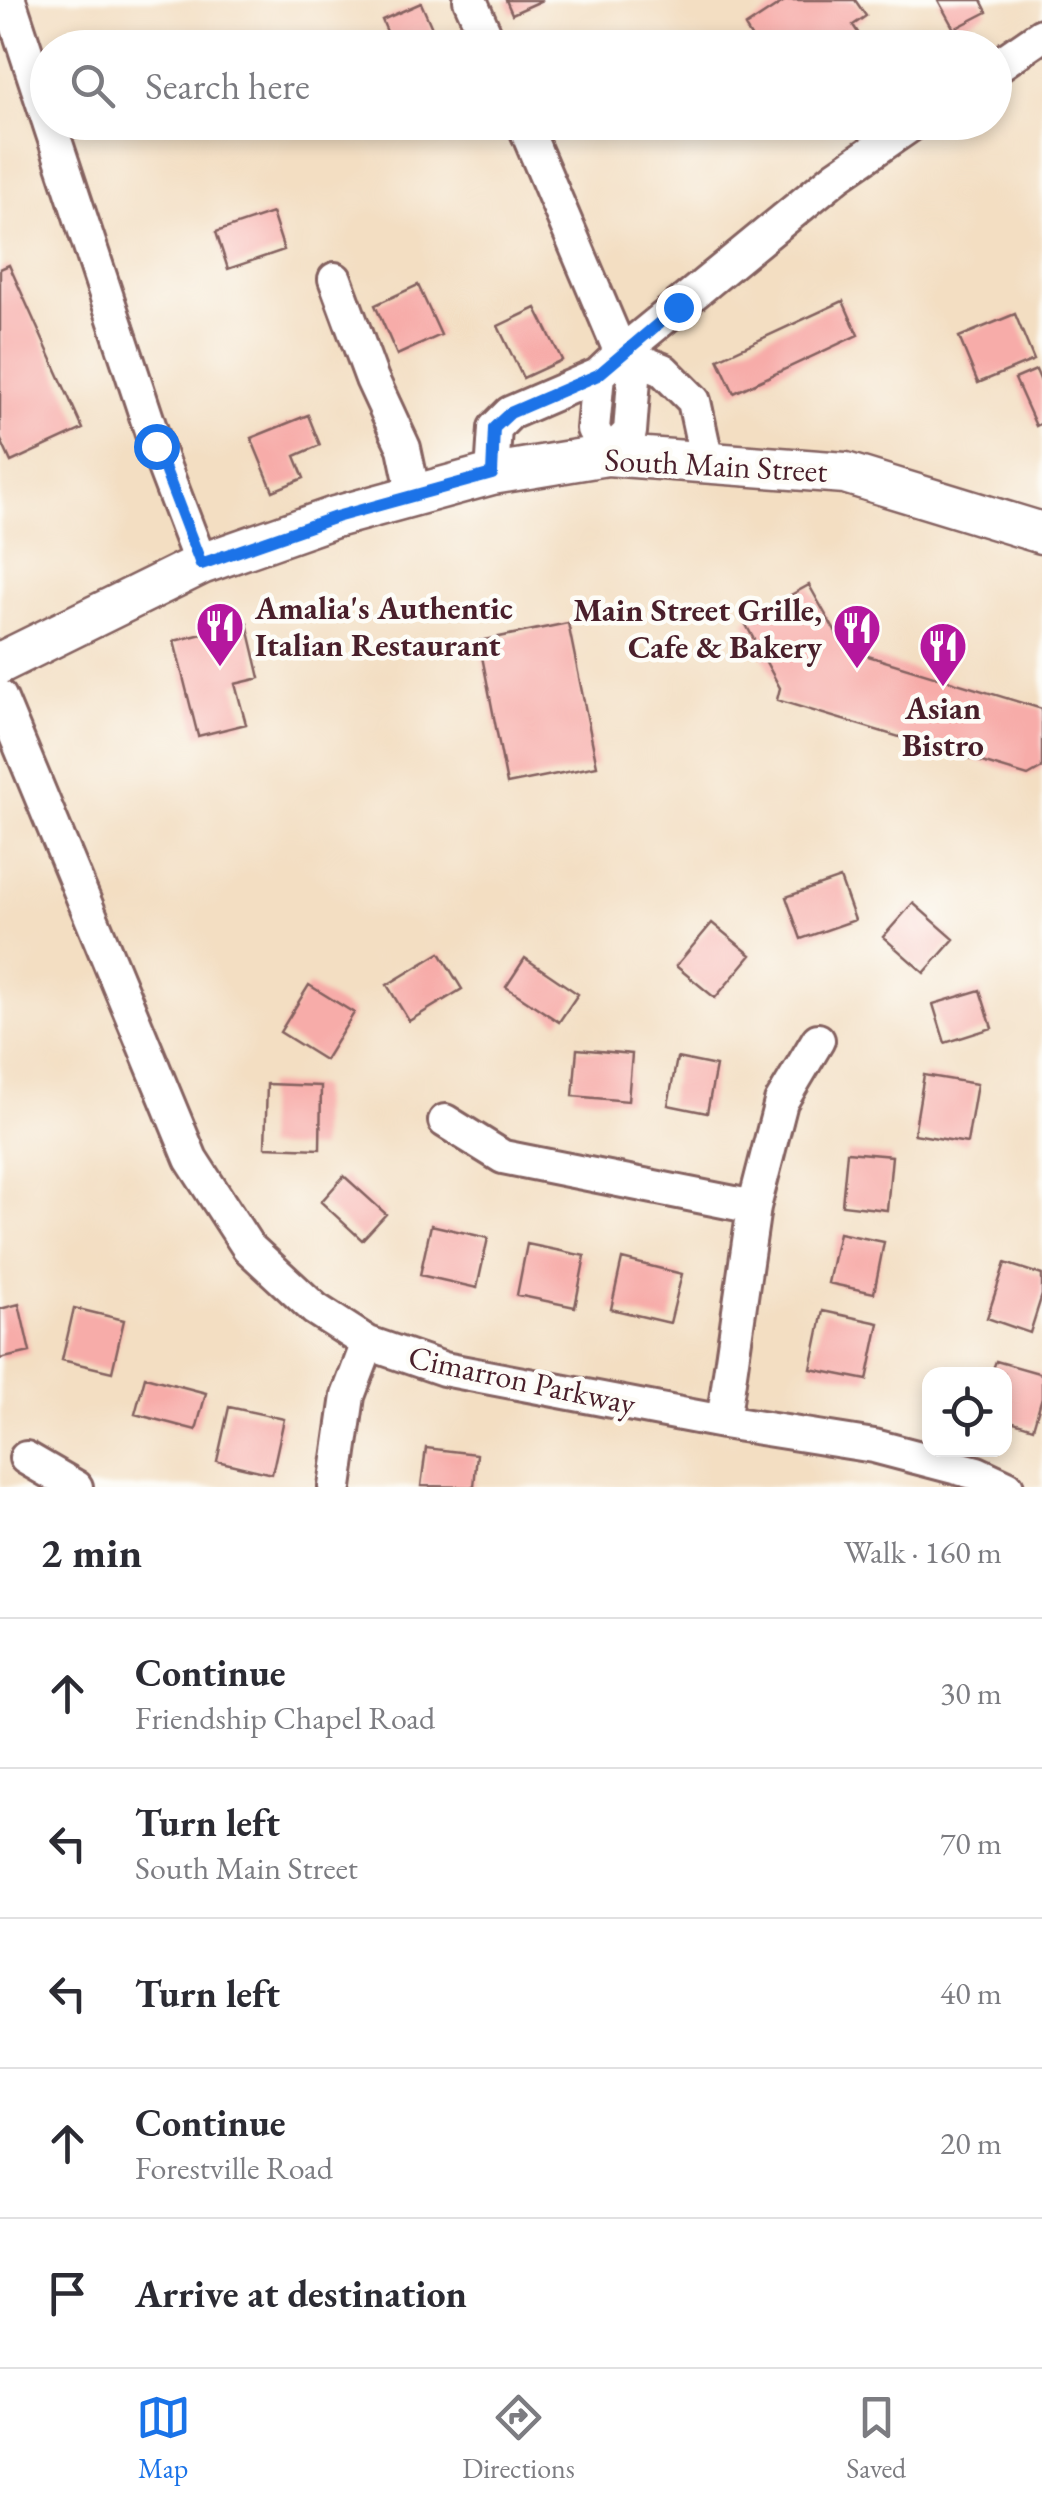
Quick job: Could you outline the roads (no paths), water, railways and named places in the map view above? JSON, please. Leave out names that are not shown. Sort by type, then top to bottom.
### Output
[{"type":"main road","name":"South Main Street","points":[[0,663],[201,564],[336,517],[492,474],[607,455],[845,472],[1042,533]]},
{"type":"street","points":[[9,0],[30,65]]},
{"type":"street","points":[[470,0],[482,30]]},
{"type":"street","points":[[1012,56],[1042,35]]},
{"type":"street","points":[[54,140],[156,446],[201,564]]},
{"type":"street","points":[[528,140],[609,364],[634,379],[630,432],[607,455]]},
{"type":"street","points":[[492,474],[494,428],[510,413],[609,364],[837,176],[890,140]]},
{"type":"street","points":[[334,279],[372,379],[404,448],[414,495]]},
{"type":"street","points":[[609,364],[663,370],[694,401],[707,462]]},
{"type":"street","name":"Cimarron Parkway","points":[[0,697],[191,1159],[248,1247],[315,1310],[368,1343],[444,1369],[874,1446],[976,1473],[1006,1487]]},
{"type":"street","points":[[723,1422],[754,1206],[781,1102],[818,1040]]},
{"type":"street","points":[[445,1121],[504,1157],[754,1206]]},
{"type":"street","points":[[335,1487],[348,1396],[368,1343]]},
{"type":"street","points":[[26,1458],[76,1487]]},
{"type":"place","name":"Amalia's Authentic Italian Restaurant","points":[[220,668]]},
{"type":"place","name":"Main Street Grille, Cafe & Bakery","points":[[857,670]]},
{"type":"place","name":"Asian Bistro","points":[[943,688]]}]
